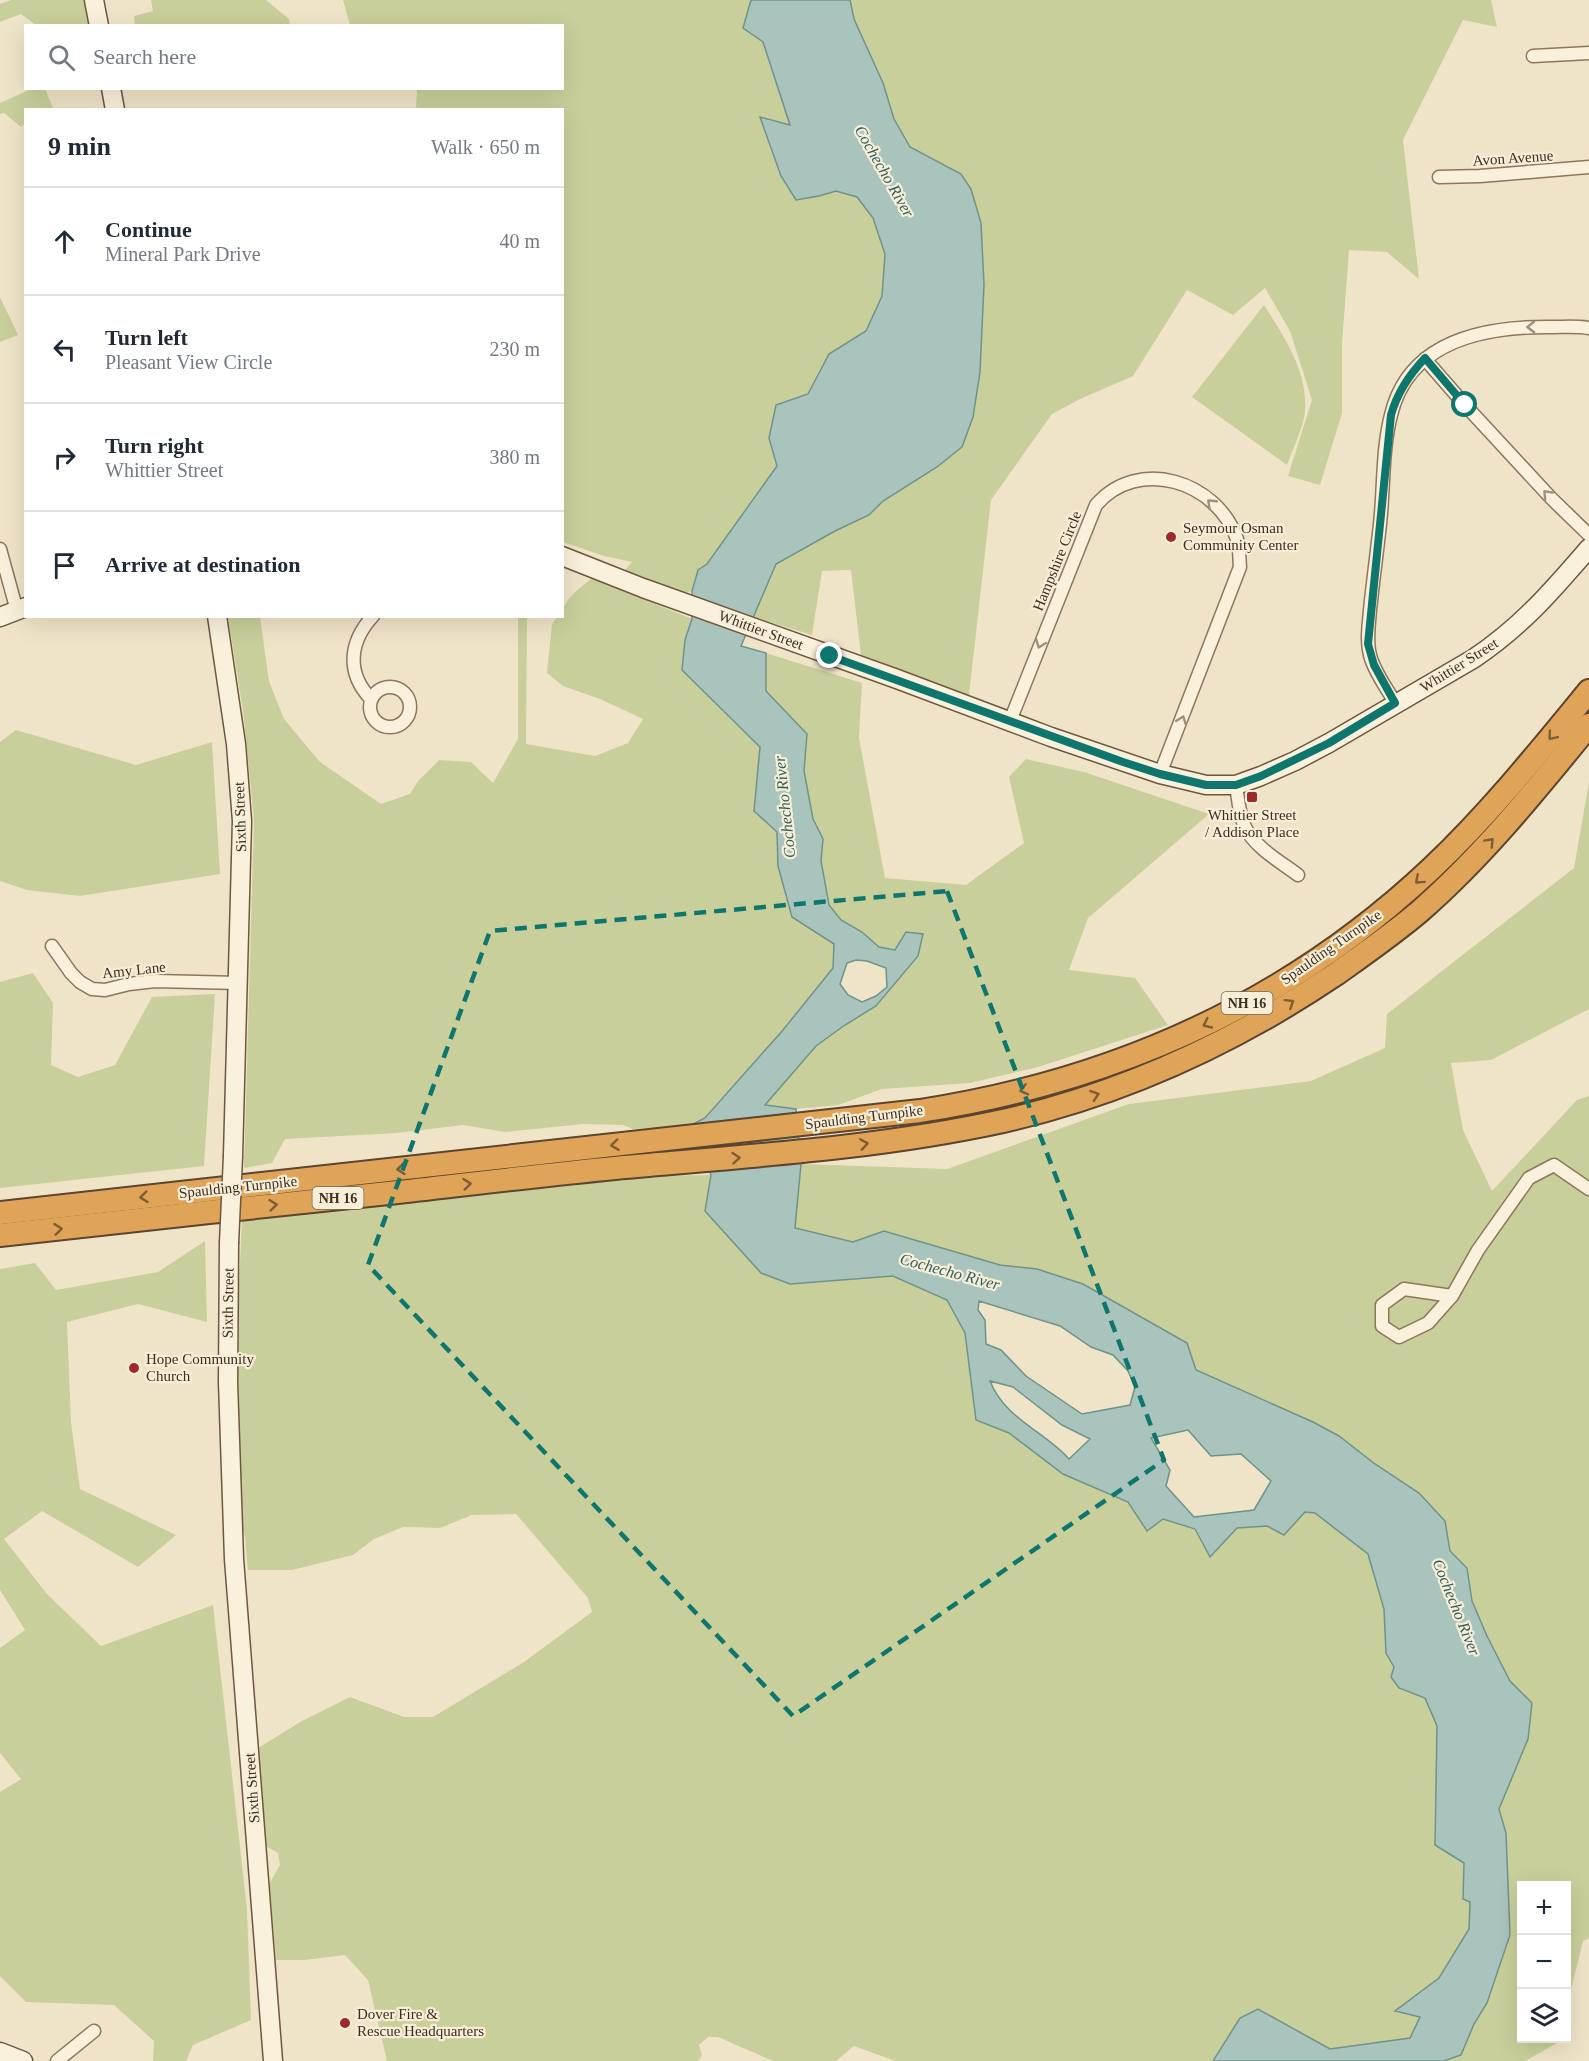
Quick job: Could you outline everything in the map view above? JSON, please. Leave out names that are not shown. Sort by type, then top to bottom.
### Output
[{"type":"highway","name":"Spaulding Turnpike","points":[[0,1213],[939,1108],[996,1098],[1088,1072],[1205,1025],[1248,1003],[1281,984],[1345,940],[1413,886],[1474,825],[1589,691]]},
{"type":"highway","name":"Spaulding Turnpike","points":[[0,1235],[615,1168],[806,1152],[964,1128],[1078,1101],[1132,1082],[1228,1038],[1318,986],[1391,935],[1470,864],[1499,833],[1589,724]]},
{"type":"main road","points":[[94,0],[99,24]]},
{"type":"main road","name":"Whittier Street","points":[[564,557],[1051,737],[1160,774],[1206,785],[1236,785],[1261,776],[1329,743],[1495,644],[1533,612],[1589,548]]},
{"type":"main road","name":"Sixth Street","points":[[216,618],[237,744],[242,821],[239,983],[229,1243],[228,1382],[234,1559],[273,2061]]},
{"type":"main road","points":[[0,2052],[23,2061]]},
{"type":"street","points":[[1533,56],[1589,53]]},
{"type":"street","name":"Avon Avenue","points":[[1439,177],[1589,167]]},
{"type":"street","points":[[1395,703],[1369,654],[1368,630],[1391,415],[1400,392],[1425,358],[1458,340],[1483,332],[1521,327],[1589,328]]},
{"type":"street","points":[[1425,358],[1551,498],[1589,535]]},
{"type":"street","name":"Hampshire Circle","points":[[1010,721],[1096,505],[1109,492],[1128,482],[1149,479],[1177,482],[1201,494],[1223,515],[1238,541],[1240,567],[1160,774]]},
{"type":"street","points":[[0,549],[14,612]]},
{"type":"street","points":[[371,699],[361,689],[353,669],[357,641],[372,618]]},
{"type":"street","points":[[1236,785],[1242,818],[1250,835],[1260,846],[1298,875]]},
{"type":"street","name":"Amy Lane","points":[[51,946],[71,973],[92,989],[105,990],[155,981],[239,983]]},
{"type":"street","points":[[1452,1296],[1404,1290],[1382,1305],[1382,1326],[1399,1337],[1428,1323],[1452,1296],[1478,1250],[1528,1178],[1554,1165],[1589,1189]]},
{"type":"street","points":[[57,2061],[94,2031]]},
{"type":"highlighted area","points":[[947,891],[1164,1460],[793,1716],[368,1265],[490,931]]},
{"type":"green space","points":[[11,0],[84,0],[89,24],[35,24],[21,14],[0,22],[0,4]]},
{"type":"green space","points":[[151,0],[266,0],[289,19],[290,24],[135,24],[134,16],[153,11]]},
{"type":"green space","points":[[343,0],[751,0],[743,28],[763,42],[791,125],[761,118],[819,196],[836,191],[857,197],[873,218],[885,254],[882,296],[866,331],[829,355],[808,394],[769,438],[777,466],[707,564],[698,570],[692,591],[685,593],[625,570],[632,562],[604,556],[564,542],[564,108],[416,108],[417,90],[564,90],[564,24],[350,24]]},
{"type":"green space","points":[[850,0],[1491,0],[1497,27],[1463,20],[1403,140],[1419,279],[1387,252],[1349,250],[1342,344],[1342,413],[1320,485],[1288,476],[1312,400],[1290,331],[1265,288],[1233,315],[1187,290],[1133,376],[1052,414],[991,500],[969,695],[861,656],[851,570],[822,571],[812,635],[753,617],[776,564],[835,530],[869,515],[883,501],[937,467],[962,448],[984,285],[981,223],[971,189],[961,174],[910,147],[894,119],[883,83],[854,19]]},
{"type":"green space","points":[[29,90],[45,90],[53,108],[24,108],[24,125],[21,127],[4,113],[0,114],[0,103]]},
{"type":"green space","points":[[0,297],[18,335],[0,342]]},
{"type":"green space","points":[[1264,305],[1294,356],[1303,383],[1305,412],[1298,439],[1287,465],[1192,397]]},
{"type":"green space","points":[[592,578],[692,619],[685,640],[683,670],[760,747],[754,811],[777,832],[778,866],[792,917],[834,943],[833,968],[783,1030],[705,1119],[689,1126],[633,1129],[623,1125],[583,1124],[505,1132],[463,1125],[397,1133],[285,1139],[272,1163],[244,1168],[254,820],[243,711],[228,618],[260,618],[269,681],[284,719],[320,762],[381,804],[410,794],[418,781],[439,760],[471,762],[493,783],[518,739],[518,618],[527,618],[526,744],[595,756],[628,743],[643,719],[600,699],[563,686],[547,673],[552,624],[556,618],[564,618],[565,604]]},
{"type":"green space","points":[[766,653],[862,683],[859,738],[885,878],[966,885],[1024,843],[1009,777],[1026,759],[1084,772],[1209,814],[1088,918],[1069,970],[1135,978],[1168,1025],[1038,1067],[970,1083],[882,1089],[838,1105],[796,1109],[764,1105],[816,1046],[877,1006],[918,956],[923,935],[906,932],[895,950],[879,947],[862,932],[841,920],[829,905],[821,861],[823,839],[813,819],[804,771],[807,734],[766,691]]},
{"type":"green space","points":[[16,730],[136,765],[212,742],[220,874],[80,896],[27,890],[0,881],[0,742]]},
{"type":"green space","points":[[1589,782],[1589,1009],[1491,1060],[1451,1063],[1463,1130],[1492,1191],[1577,1100],[1589,1096],[1589,1938],[1583,1941],[1571,1990],[1571,1881],[1517,1881],[1517,2043],[1557,2043],[1525,2061],[1444,2061],[1461,2055],[1474,2024],[1487,2003],[1510,1935],[1506,1833],[1499,1809],[1528,1739],[1532,1704],[1510,1681],[1487,1636],[1472,1601],[1467,1568],[1450,1551],[1445,1521],[1339,1436],[1313,1422],[1196,1370],[1187,1343],[1037,1269],[1000,1265],[884,1231],[853,1242],[795,1229],[801,1164],[947,1169],[1129,1104],[1311,1081],[1385,1048],[1387,1014],[1574,868]]},
{"type":"green space","points":[[33,973],[53,1003],[51,1065],[78,1077],[115,1065],[152,997],[215,994],[204,1166],[0,1188],[0,982]]},
{"type":"green space","points":[[711,1175],[705,1211],[791,1284],[893,1276],[947,1300],[965,1333],[976,1420],[1009,1433],[1063,1474],[1129,1502],[1147,1531],[1163,1519],[1195,1530],[1210,1557],[1237,1528],[1267,1526],[1284,1535],[1305,1512],[1315,1513],[1368,1554],[1384,1609],[1386,1653],[1394,1667],[1399,1688],[1425,1698],[1437,1726],[1435,1845],[1464,1863],[1463,1899],[1470,1901],[1469,1929],[1439,1978],[1395,2011],[1420,2017],[1410,2038],[1330,2049],[1258,2009],[1240,2018],[1213,2061],[895,2061],[854,2046],[836,2061],[773,2061],[718,2037],[708,2037],[699,2045],[702,2055],[698,2061],[387,2061],[368,1980],[345,1955],[305,1960],[276,1960],[269,1884],[280,1865],[278,1853],[264,1845],[258,1748],[302,1721],[350,1697],[404,1717],[433,1717],[524,1662],[592,1612],[588,1598],[516,1514],[472,1515],[440,1528],[403,1527],[374,1539],[353,1555],[292,1570],[248,1570],[245,1537],[237,1506],[239,1287],[242,1219],[657,1176]]},
{"type":"green space","points":[[205,1241],[207,1322],[138,1304],[67,1322],[71,1422],[80,1489],[176,1535],[138,1567],[42,1511],[4,1539],[47,1594],[101,1646],[213,1605],[247,1909],[251,2020],[193,2045],[186,2061],[153,2061],[154,2041],[114,2005],[26,2002],[0,1976],[0,1792],[21,1779],[0,1753],[0,1648],[25,1630],[0,1590],[0,1269],[35,1263],[56,1290],[158,1272]]},
{"type":"water","name":"Cochecho River","points":[[751,0],[850,0],[854,19],[883,83],[894,119],[910,147],[961,174],[971,189],[981,223],[984,285],[980,372],[973,417],[962,447],[937,467],[883,501],[869,515],[776,564],[741,646],[766,653],[766,691],[807,734],[804,771],[813,819],[823,839],[821,861],[829,905],[841,920],[862,932],[879,947],[895,950],[906,932],[923,934],[918,956],[876,1006],[816,1046],[765,1105],[796,1109],[801,1164],[795,1228],[853,1242],[884,1231],[1000,1265],[1037,1269],[1083,1284],[1187,1343],[1196,1370],[1313,1422],[1339,1436],[1375,1464],[1419,1493],[1445,1521],[1450,1551],[1467,1568],[1472,1601],[1487,1636],[1510,1681],[1532,1703],[1528,1739],[1499,1809],[1506,1833],[1510,1935],[1487,2003],[1474,2024],[1461,2055],[1444,2061],[1213,2061],[1240,2018],[1258,2009],[1330,2049],[1410,2038],[1420,2017],[1395,2011],[1439,1978],[1469,1929],[1470,1902],[1463,1899],[1464,1863],[1435,1845],[1437,1726],[1425,1698],[1399,1688],[1391,1677],[1394,1667],[1386,1653],[1384,1609],[1368,1554],[1315,1513],[1305,1512],[1284,1535],[1267,1526],[1237,1528],[1210,1557],[1195,1529],[1163,1519],[1147,1531],[1128,1502],[1063,1474],[1009,1433],[976,1420],[965,1333],[947,1300],[893,1276],[790,1284],[761,1273],[705,1211],[711,1175],[689,1126],[705,1118],[783,1030],[833,968],[834,944],[792,917],[778,866],[777,832],[754,811],[760,747],[682,670],[685,640],[692,619],[692,591],[698,570],[707,564],[777,466],[769,438],[776,405],[808,394],[829,354],[866,331],[882,296],[885,254],[873,218],[857,197],[836,191],[796,200],[781,176],[760,117],[790,125],[763,42],[743,28]],"holes":[[[856,960],[867,961],[886,968],[887,987],[876,996],[862,1002],[848,995],[840,984],[847,963]],[[979,1301],[1060,1326],[1091,1347],[1113,1355],[1128,1371],[1135,1387],[1130,1405],[1082,1414],[1026,1376],[1001,1350],[986,1344],[985,1320],[978,1310]],[[990,1381],[1013,1387],[1062,1425],[1090,1439],[1069,1459],[1015,1415],[997,1394]],[[1188,1430],[1211,1456],[1241,1454],[1271,1481],[1254,1510],[1194,1517],[1166,1486],[1170,1470],[1151,1438]]]},
{"type":"place","name":"Seymour Osman Community Center","points":[[1171,537]]},
{"type":"place","name":"Whittier Street / Addison Place","points":[[1252,797]]},
{"type":"place","name":"Hope Community Church","points":[[134,1368]]},
{"type":"place","name":"Dover Fire & Rescue Headquarters","points":[[345,2023]]},
{"type":"route","points":[[830,656],[1051,737],[1160,774],[1206,785],[1236,785],[1247,782],[1329,743],[1395,703],[1374,665],[1368,644],[1391,415],[1400,392],[1425,358],[1465,405]]}]
